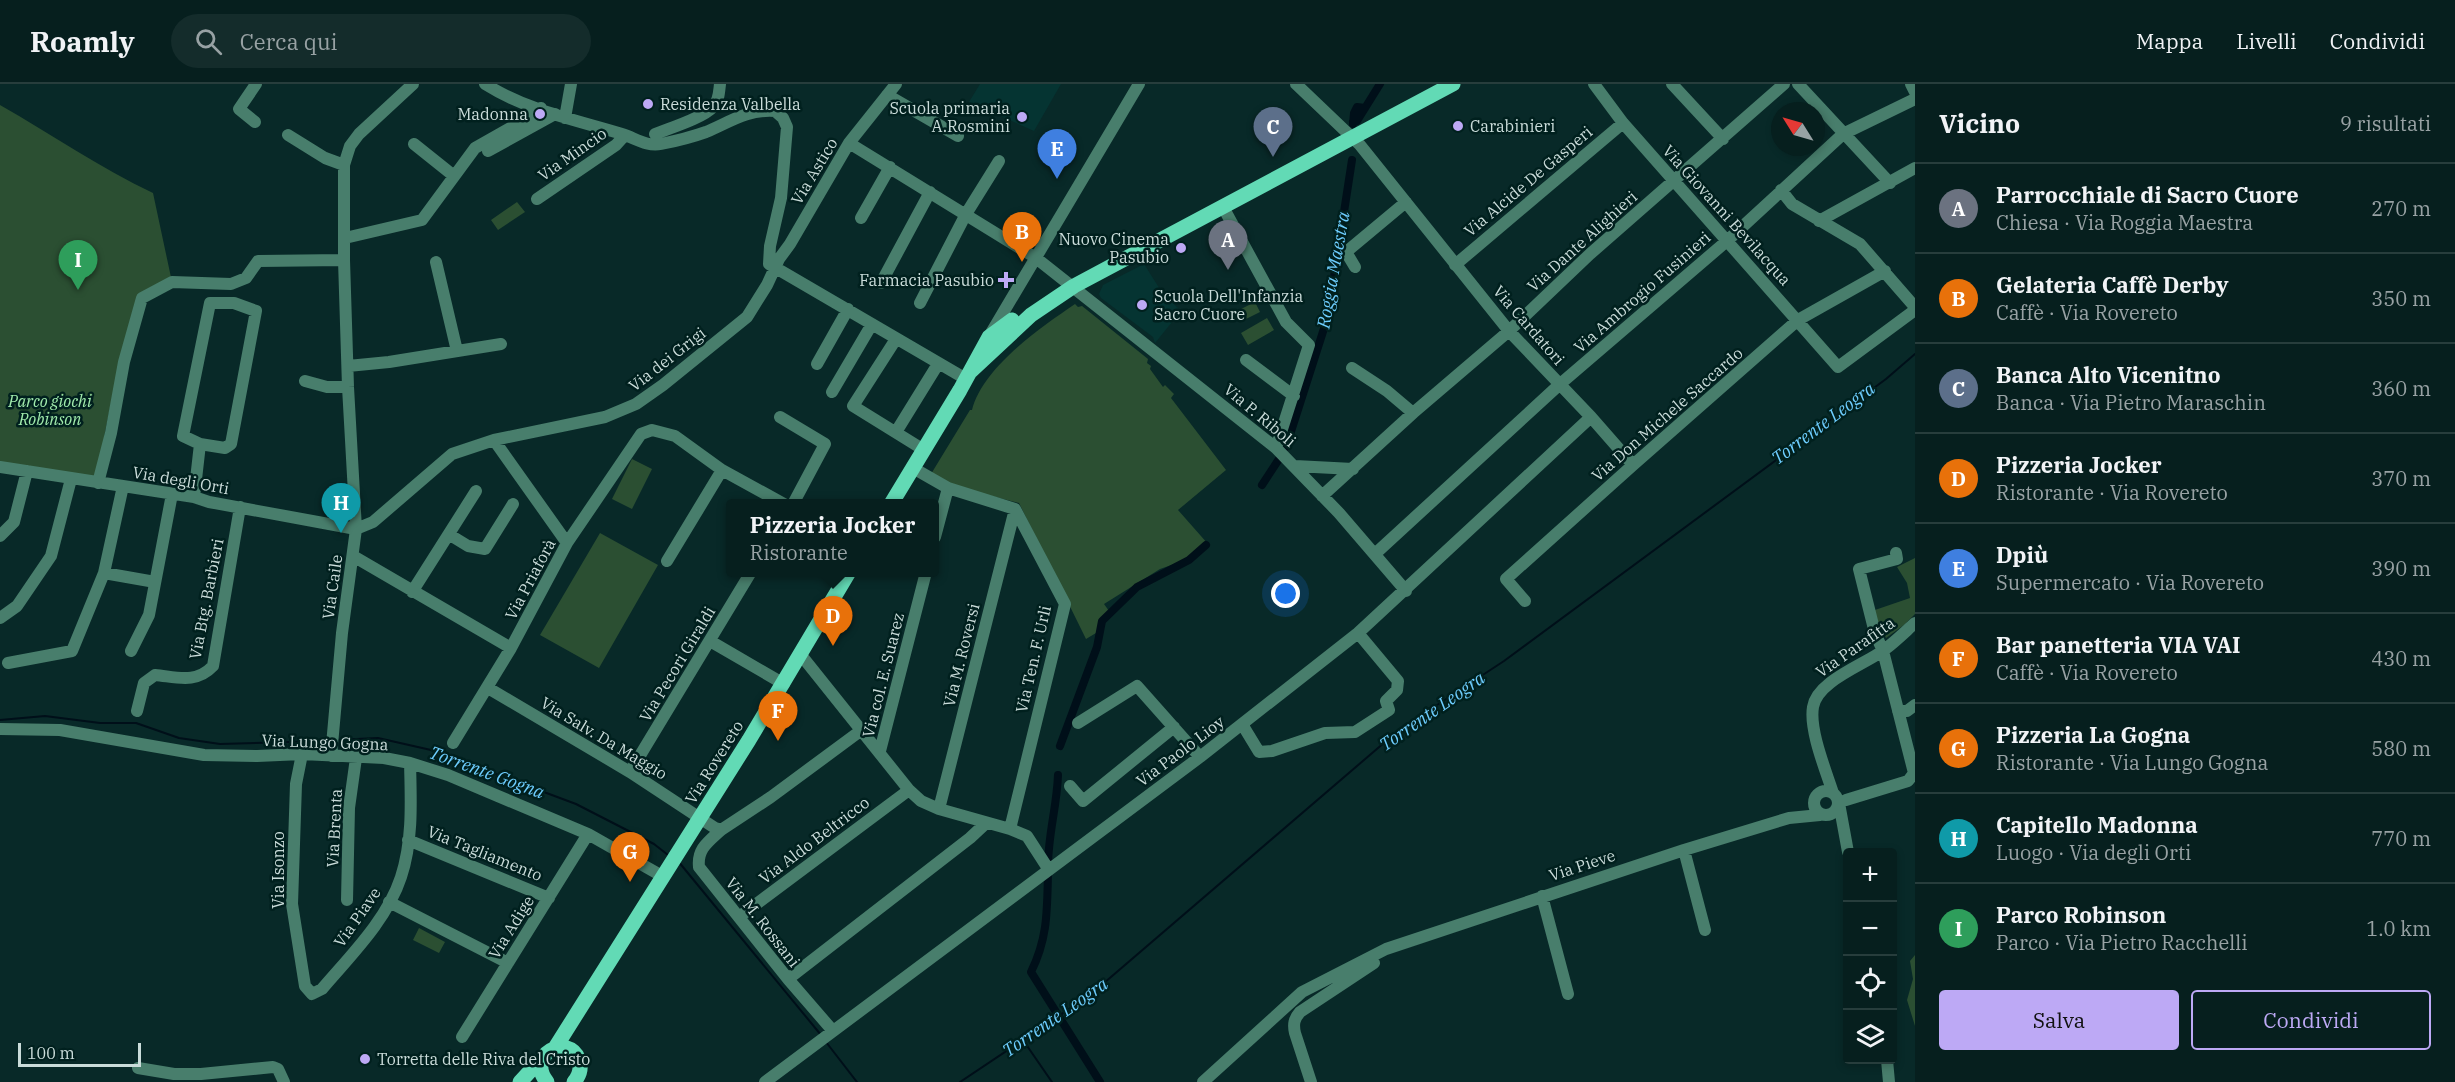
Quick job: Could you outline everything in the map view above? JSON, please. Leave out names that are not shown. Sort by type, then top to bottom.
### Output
[{"type":"main road","points":[[990,342],[1074,286],[1453,84]]},
{"type":"main road","points":[[894,499],[968,375],[1009,314],[1046,304]]},
{"type":"main road","name":"Via Rovereto","points":[[520,1082],[550,1051],[579,1012],[666,870],[701,818],[847,577]]},
{"type":"main road","points":[[579,1012],[574,1040],[580,1073]]},
{"type":"main road","points":[[546,1082],[540,1071],[550,1051],[568,1049],[580,1073]]},
{"type":"street","points":[[255,122],[239,109],[256,84]]},
{"type":"street","name":"Via Caile","points":[[331,752],[342,633],[356,529],[348,387],[344,165],[350,146],[359,134],[413,84]]},
{"type":"street","points":[[485,84],[498,92],[560,116],[625,135],[644,143],[658,144],[705,132],[744,113],[760,110],[775,111],[783,118],[787,127],[782,198],[770,246],[769,264],[938,364],[968,375]]},
{"type":"street","points":[[488,151],[560,116],[571,84]]},
{"type":"street","points":[[655,134],[713,107],[719,94],[720,84]]},
{"type":"street","name":"Via Astico","points":[[776,268],[779,259],[849,143],[896,84]]},
{"type":"street","points":[[990,342],[1009,314],[1036,258],[1139,84]]},
{"type":"street","name":"Via Cardatori","points":[[1296,84],[1353,137],[1509,331],[1633,465]]},
{"type":"street","name":"Via Giovanni Bevilacqua","points":[[1594,84],[1623,123],[1838,367],[1915,308]]},
{"type":"street","points":[[1672,84],[1723,139]]},
{"type":"street","name":"Via Dante Alighieri","points":[[1322,496],[1413,413],[1509,331],[1590,254],[1784,84]]},
{"type":"street","points":[[1798,84],[1890,183]]},
{"type":"street","points":[[1911,84],[1915,92]]},
{"type":"street","points":[[887,95],[958,136]]},
{"type":"street","name":"Via Ambrogio Fusinieri","points":[[1376,553],[1559,385],[1728,240],[1843,134],[1915,99]]},
{"type":"street","points":[[345,238],[422,220],[476,148],[541,108]]},
{"type":"street","name":"Via Alcide De Gasperi","points":[[1455,265],[1623,123]]},
{"type":"street","points":[[288,135],[325,158],[344,165]]},
{"type":"street","name":"Via Mincio","points":[[537,199],[616,145],[625,135]]},
{"type":"street","name":"Via P. Riboli","points":[[849,143],[1036,258],[1276,448],[1376,553],[1406,591]]},
{"type":"street","points":[[414,144],[454,176]]},
{"type":"street","points":[[920,303],[966,214],[999,161]]},
{"type":"street","points":[[861,218],[890,167]]},
{"type":"street","points":[[1819,221],[1915,168]]},
{"type":"street","points":[[1781,190],[1792,204],[1860,244],[1915,308]]},
{"type":"street","points":[[881,283],[930,192]]},
{"type":"street","points":[[1355,267],[1346,252],[1406,202]]},
{"type":"street","points":[[1223,207],[1286,322],[1309,345],[1276,448]]},
{"type":"street","points":[[98,483],[111,433],[124,362],[142,298],[172,282],[231,284],[246,278],[258,261],[344,260]]},
{"type":"street","points":[[436,262],[457,351]]},
{"type":"street","name":"Via dei Grigi","points":[[356,529],[373,522],[452,454],[494,440],[604,417],[636,404],[663,386],[747,317],[776,268]]},
{"type":"street","name":"Via Don Michele Saccardo","points":[[1525,601],[1506,579],[1798,320],[1885,271]]},
{"type":"street","points":[[210,303],[234,303],[256,311],[231,444],[225,448],[200,444],[183,436],[210,303]]},
{"type":"street","points":[[817,364],[848,309]]},
{"type":"street","points":[[832,392],[872,324]]},
{"type":"street","points":[[896,339],[853,406],[924,450]]},
{"type":"street","points":[[348,366],[389,362],[501,344]]},
{"type":"street","points":[[1246,360],[1294,396]]},
{"type":"street","points":[[896,432],[938,364]]},
{"type":"street","points":[[1352,368],[1387,391],[1413,413]]},
{"type":"street","points":[[305,381],[327,387],[348,387]]},
{"type":"street","points":[[780,417],[825,444],[796,499]]},
{"type":"street","name":"Via Paolo Lioy","points":[[765,1082],[1200,757],[1358,633],[1406,591],[1591,417]]},
{"type":"street","name":"Via Priaforà","points":[[453,743],[511,648],[567,543],[641,434],[652,430],[675,436],[722,470]]},
{"type":"street","points":[[494,440],[567,543]]},
{"type":"street","points":[[194,497],[200,444]]},
{"type":"street","points":[[1295,466],[1353,469]]},
{"type":"street","name":"Via degli Orti","points":[[0,467],[194,497],[356,529]]},
{"type":"street","points":[[913,468],[948,488],[1015,509]]},
{"type":"street","points":[[667,561],[722,470],[775,499]]},
{"type":"street","points":[[0,536],[14,522],[27,471]]},
{"type":"street","points":[[0,618],[17,606],[51,556],[71,479]]},
{"type":"street","points":[[8,663],[72,651],[104,573],[123,486]]},
{"type":"street","points":[[939,522],[948,488]]},
{"type":"street","points":[[412,592],[476,491]]},
{"type":"street","points":[[131,651],[149,615],[172,494]]},
{"type":"street","points":[[450,535],[468,546],[485,549],[513,504]]},
{"type":"street","name":"Via Btg. Barbieri","points":[[137,711],[144,683],[155,675],[191,678],[204,676],[213,666],[240,507]]},
{"type":"street","name":"Via M. Roversi","points":[[939,809],[1015,509]]},
{"type":"street","name":"Via Ten. F. Urli","points":[[1010,829],[1065,604],[1015,509]]},
{"type":"street","points":[[1844,831],[1815,809],[1816,797],[1826,791],[1839,798],[1908,781],[1914,773],[1911,743],[1898,711],[1859,569],[1897,560],[1896,553]]},
{"type":"street","points":[[353,556],[511,648]]},
{"type":"street","points":[[104,573],[155,582]]},
{"type":"street","name":"Via Pecori Giraldi","points":[[630,772],[749,577]]},
{"type":"street","name":"Via col. E. Suarez","points":[[880,751],[925,577]]},
{"type":"street","name":"Via Parafitta","points":[[1847,848],[1839,798],[1824,769],[1812,709],[1816,698],[1826,686],[1883,651],[1915,622]]},
{"type":"street","points":[[1242,724],[1259,752],[1272,751],[1325,733],[1355,732],[1389,710],[1386,701],[1397,690],[1398,681],[1358,633]]},
{"type":"street","points":[[710,641],[783,684]]},
{"type":"street","points":[[801,655],[863,729],[909,790],[921,801],[939,809],[1027,836],[1049,870]]},
{"type":"street","points":[[1078,723],[1137,686],[1200,757]]},
{"type":"street","name":"Via Salv. Da Maggio","points":[[488,688],[630,772],[721,830]]},
{"type":"street","points":[[1898,711],[1907,711],[1915,705]]},
{"type":"street","points":[[1070,786],[1083,801],[1174,727]]},
{"type":"street","name":"Via Lungo Gogna","points":[[0,729],[60,730],[204,755],[257,756],[331,752],[356,758],[384,758],[448,775],[588,834],[666,870]]},
{"type":"street","name":"Via M. Rossani","points":[[827,1036],[788,980],[699,867],[698,858],[701,849],[721,830],[771,797],[863,729]]},
{"type":"street","name":"Via Isonzo","points":[[302,754],[296,784],[292,904],[305,986]]},
{"type":"street","name":"Via Brenta","points":[[346,900],[350,808],[356,758]]},
{"type":"street","name":"Via Piave","points":[[305,986],[312,994],[322,989],[373,926],[389,902],[400,879],[408,840],[412,803],[410,764]]},
{"type":"street","name":"Via Parafitta","points":[[1816,797],[1824,769]]},
{"type":"street","name":"Via Aldo Beltricco","points":[[739,917],[909,790]]},
{"type":"street","name":"Via Pieve","points":[[1789,818],[1816,797]]},
{"type":"street","points":[[1825,815],[1836,811],[1839,798]]},
{"type":"street","name":"Via Pieve","points":[[1203,1082],[1302,992],[1386,949],[1684,850],[1789,818],[1825,815]]},
{"type":"street","points":[[788,980],[985,824]]},
{"type":"street","name":"Via Adige","points":[[462,1037],[588,834]]},
{"type":"street","name":"Via Tagliamento","points":[[408,840],[549,898]]},
{"type":"street","points":[[1684,850],[1705,930]]},
{"type":"street","points":[[1542,896],[1568,994]]},
{"type":"street","points":[[389,902],[508,963]]},
{"type":"street","name":"Via Pieve","points":[[1311,1082],[1293,1025],[1295,1018],[1300,1012],[1377,961],[1386,949]]},
{"type":"street","points":[[1887,1064],[1889,1082]]},
{"type":"street","points":[[138,1068],[174,1074],[201,1074],[273,1067],[278,1069],[284,1082]]},
{"type":"shaded area","name":"Scuola primaria A.Rosmini","points":[[980,84],[1061,84],[1034,131],[969,102]]},
{"type":"shaded area","name":"Scuola Dell'Infanzia Sacro Cuore","points":[[1144,264],[1163,294],[1181,311],[1155,343],[1153,337],[1101,298],[1099,294],[1103,285]]},
{"type":"green space","name":"Parco giochi Robinson","points":[[0,105],[95,162],[153,193],[172,282],[142,298],[120,360],[105,432],[98,483],[0,468]]},
{"type":"green space","points":[[517,202],[525,212],[498,230],[491,220]]},
{"type":"green space","points":[[1255,302],[1260,312],[1240,322],[1235,312]]},
{"type":"green space","points":[[1075,304],[1078,307],[1082,306],[1148,359],[1150,369],[1163,387],[1165,385],[1174,394],[1171,398],[1226,470],[1178,510],[1208,544],[1183,561],[1160,569],[1104,604],[1109,611],[1096,633],[1086,639],[1019,503],[944,484],[931,474],[972,410],[978,394],[1000,364],[1030,337]]},
{"type":"green space","points":[[1267,318],[1274,330],[1248,345],[1241,333]]},
{"type":"green space","points":[[632,459],[652,469],[632,509],[612,499]]},
{"type":"green space","points":[[600,533],[658,565],[599,668],[540,635]]},
{"type":"green space","points":[[1915,558],[1915,614],[1886,638],[1872,611],[1910,598],[1907,583],[1897,567]]},
{"type":"green space","points":[[419,928],[445,942],[439,953],[413,940]]},
{"type":"green space","points":[[1915,955],[1915,1026],[1907,1000],[1913,979],[1910,961]]},
{"type":"waterway","name":"Roggia Maestra","points":[[1353,122],[1357,121],[1380,84]]},
{"type":"waterway","name":"Roggia Maestra","points":[[1353,124],[1357,107],[1365,108]]},
{"type":"waterway","name":"Roggia Maestra","points":[[1286,447],[1328,316],[1352,160]]},
{"type":"waterway","name":"Torrente Leogra","points":[[960,1082],[1090,995],[1399,730],[1504,661],[1886,379],[1915,354]]},
{"type":"waterway","name":"Roggia Maestra","points":[[1262,485],[1279,459]]},
{"type":"waterway","name":"Roggia Maestra","points":[[1060,746],[1097,647],[1102,621],[1137,587],[1189,560],[1206,545]]},
{"type":"waterway","name":"Torrente Gogna","points":[[0,720],[45,716],[100,723],[136,723],[179,738],[220,744],[327,741]]},
{"type":"waterway","name":"Torrente Gogna","points":[[335,740],[378,738],[431,750],[576,804],[654,844],[668,855]]},
{"type":"waterway","name":"Roggia Maestra","points":[[1048,866],[1058,775]]},
{"type":"waterway","name":"Torrente Gogna","points":[[678,861],[821,1035]]},
{"type":"waterway","name":"Roggia Maestra","points":[[1048,873],[1044,935],[1031,972],[1100,1082]]},
{"type":"waterway","points":[[1023,1040],[1052,1082]]},
{"type":"waterway","name":"Torrente Gogna","points":[[826,1042],[857,1082]]},
{"type":"place","name":"Residenza Valbella","points":[[648,104]]},
{"type":"place","name":"Madonna","points":[[540,114]]},
{"type":"place","name":"Scuola primaria A.Rosmini","points":[[1022,117]]},
{"type":"place","name":"Carabinieri","points":[[1458,126]]},
{"type":"place","name":"Banca Alto Vicenitno","points":[[1273,157]]},
{"type":"place","name":"Dpiù","points":[[1057,179]]},
{"type":"place","name":"Nuovo Cinema Pasubio","points":[[1181,248]]},
{"type":"place","name":"Gelateria Caffè Derby","points":[[1022,262]]},
{"type":"place","name":"Parrocchiale di Sacro Cuore","points":[[1228,270]]},
{"type":"place","name":"Farmacia Pasubio","points":[[1006,280]]},
{"type":"place","name":"Parco Robinson","points":[[78,290]]},
{"type":"place","name":"Scuola Dell'Infanzia Sacro Cuore","points":[[1142,305]]},
{"type":"place","name":"Capitello Madonna","points":[[341,533]]},
{"type":"place","name":"Pizzeria Jocker","points":[[833,646]]},
{"type":"place","name":"Bar panetteria VIA VAI","points":[[778,741]]},
{"type":"place","name":"Pizzeria La Gogna","points":[[630,882]]},
{"type":"place","name":"Torretta delle Riva del Cristo","points":[[365,1059]]}]
